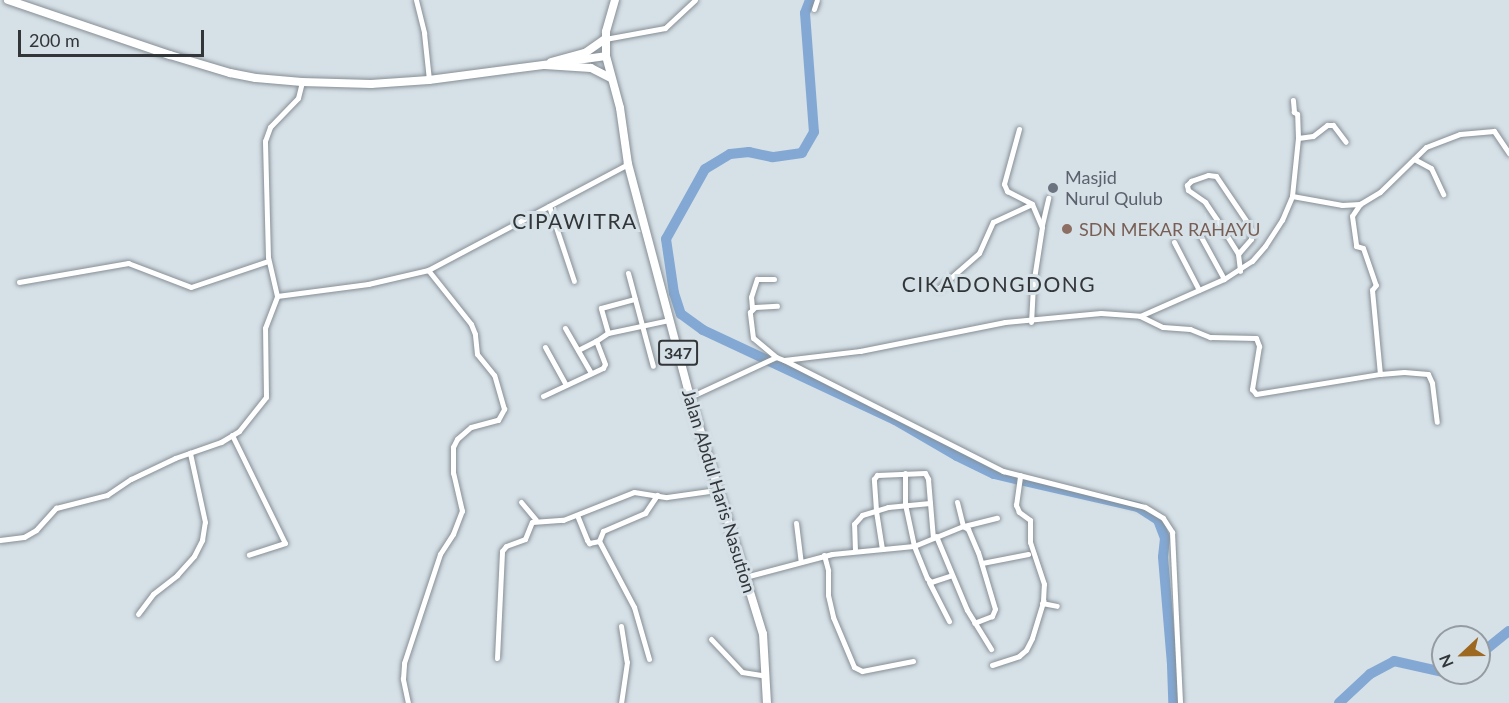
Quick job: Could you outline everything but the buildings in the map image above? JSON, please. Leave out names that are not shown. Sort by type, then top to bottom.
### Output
[{"type":"main road","name":"Jalan Abdul Haris Nasution","points":[[615,0],[605,39],[606,56],[620,108],[628,164],[690,397],[763,634],[767,703]]},
{"type":"main road","points":[[545,65],[585,53],[605,39]]},
{"type":"main road","points":[[545,65],[591,68],[611,78]]},
{"type":"street","points":[[9,0],[230,73],[302,82],[371,84],[429,80],[606,56]]},
{"type":"street","points":[[416,0],[424,33],[429,80]]},
{"type":"street","points":[[605,39],[665,28],[695,0]]},
{"type":"street","points":[[814,9],[817,0]]},
{"type":"street","points":[[0,540],[24,537],[36,530],[56,508],[107,495],[131,479],[221,442],[232,435],[266,397],[265,328],[277,296],[268,261],[265,210],[266,136],[270,127],[298,98],[302,82]]},
{"type":"street","points":[[1140,316],[1240,271],[1265,246],[1282,220],[1292,196],[1298,138],[1298,114],[1294,112],[1293,100]]},
{"type":"street","points":[[1298,138],[1313,136],[1327,125],[1333,124],[1346,142]]},
{"type":"street","points":[[1019,129],[1005,188],[1032,204],[1042,227]]},
{"type":"street","points":[[1380,374],[1372,290],[1376,285],[1363,248],[1356,246],[1352,216],[1360,204],[1380,192],[1434,142],[1460,134],[1490,131],[1498,134],[1509,153]]},
{"type":"street","points":[[1414,159],[1431,168],[1443,194]]},
{"type":"street","points":[[277,296],[368,284],[428,270],[628,164]]},
{"type":"street","points":[[1238,254],[1251,239],[1252,231],[1247,222],[1216,176],[1208,175],[1191,181],[1187,185],[1188,190],[1205,202],[1238,254],[1240,271]]},
{"type":"street","points":[[1292,196],[1342,205],[1360,204]]},
{"type":"street","points":[[1031,322],[1035,268],[1048,198]]},
{"type":"street","points":[[939,288],[979,253],[993,222],[1032,204]]},
{"type":"street","points":[[549,206],[574,282]]},
{"type":"street","points":[[1195,226],[1224,279]]},
{"type":"street","points":[[1174,242],[1199,290]]},
{"type":"street","points":[[19,282],[128,263],[191,287],[268,261]]},
{"type":"street","points":[[408,703],[404,682],[404,663],[440,554],[453,534],[462,511],[453,472],[453,447],[457,438],[471,427],[498,420],[504,410],[494,375],[477,354],[475,334],[471,324],[428,270]]},
{"type":"street","points":[[628,273],[653,366]]},
{"type":"street","points":[[773,360],[753,338],[750,312],[751,297],[757,279],[774,279]]},
{"type":"street","points":[[608,333],[601,309],[634,299]]},
{"type":"street","points":[[752,308],[777,306]]},
{"type":"street","points":[[690,397],[773,360],[871,350],[1005,322],[1031,322],[1101,313],[1140,316],[1163,327],[1190,329],[1210,337],[1256,338],[1259,346],[1252,389],[1256,394],[1380,374],[1404,372],[1429,375],[1437,422]]},
{"type":"street","points":[[578,350],[608,333],[669,320]]},
{"type":"street","points":[[565,328],[591,373]]},
{"type":"street","points":[[543,396],[605,364],[596,341]]},
{"type":"street","points":[[545,347],[566,385]]},
{"type":"street","points":[[784,360],[977,459],[1020,476],[1146,507],[1169,524],[1174,547],[1180,703]]},
{"type":"street","points":[[232,435],[285,543],[249,555]]},
{"type":"street","points":[[138,614],[153,594],[177,575],[194,556],[202,540],[205,522],[190,453]]},
{"type":"street","points":[[904,473],[905,504],[914,546],[949,621]]},
{"type":"street","points":[[882,549],[876,510],[875,477],[926,473],[934,537],[974,623],[991,649]]},
{"type":"street","points":[[992,665],[1019,656],[1026,650],[1032,638],[1042,603],[1044,584],[1030,542],[1030,519],[1019,512],[1016,505],[1020,476]]},
{"type":"street","points":[[497,658],[502,551],[506,546],[525,539],[531,522],[563,520],[626,493],[657,495],[717,490]]},
{"type":"street","points":[[649,659],[634,607],[599,541],[603,531],[645,513],[657,495]]},
{"type":"street","points":[[521,502],[536,520]]},
{"type":"street","points":[[957,502],[964,526],[982,563],[996,612],[974,623]]},
{"type":"street","points":[[855,551],[855,521],[876,510],[905,504],[930,503]]},
{"type":"street","points":[[577,515],[589,543],[599,541]]},
{"type":"street","points":[[745,578],[824,555],[914,546],[964,526],[997,518]]},
{"type":"street","points":[[796,523],[801,561]]},
{"type":"street","points":[[982,563],[1028,554]]},
{"type":"street","points":[[824,555],[828,570],[828,595],[854,667],[862,671],[913,661]]},
{"type":"street","points":[[929,582],[952,575]]},
{"type":"street","points":[[1042,603],[1057,606]]},
{"type":"street","points":[[621,626],[627,662],[621,703]]},
{"type":"street","points":[[711,639],[742,672],[766,676]]},
{"type":"waterway","points":[[810,0],[805,13],[814,132],[802,153],[772,157],[749,152],[730,154],[705,169],[666,239],[674,293],[681,314],[703,330],[895,420],[957,456],[994,474],[1138,507],[1158,520],[1165,538],[1163,557],[1173,703]]},
{"type":"waterway","points":[[1491,645],[1509,631]]},
{"type":"waterway","points":[[1339,703],[1370,674],[1394,661],[1431,669]]},
{"type":"place","name":"Masjid Nurul Qulub","points":[[1053,188]]},
{"type":"place","name":"SDN MEKAR RAHAYU","points":[[1067,229]]},
{"type":"district","name":"CIPAWITRA","points":[[575,221]]},
{"type":"district","name":"CIKADONGDONG","points":[[999,284]]}]
